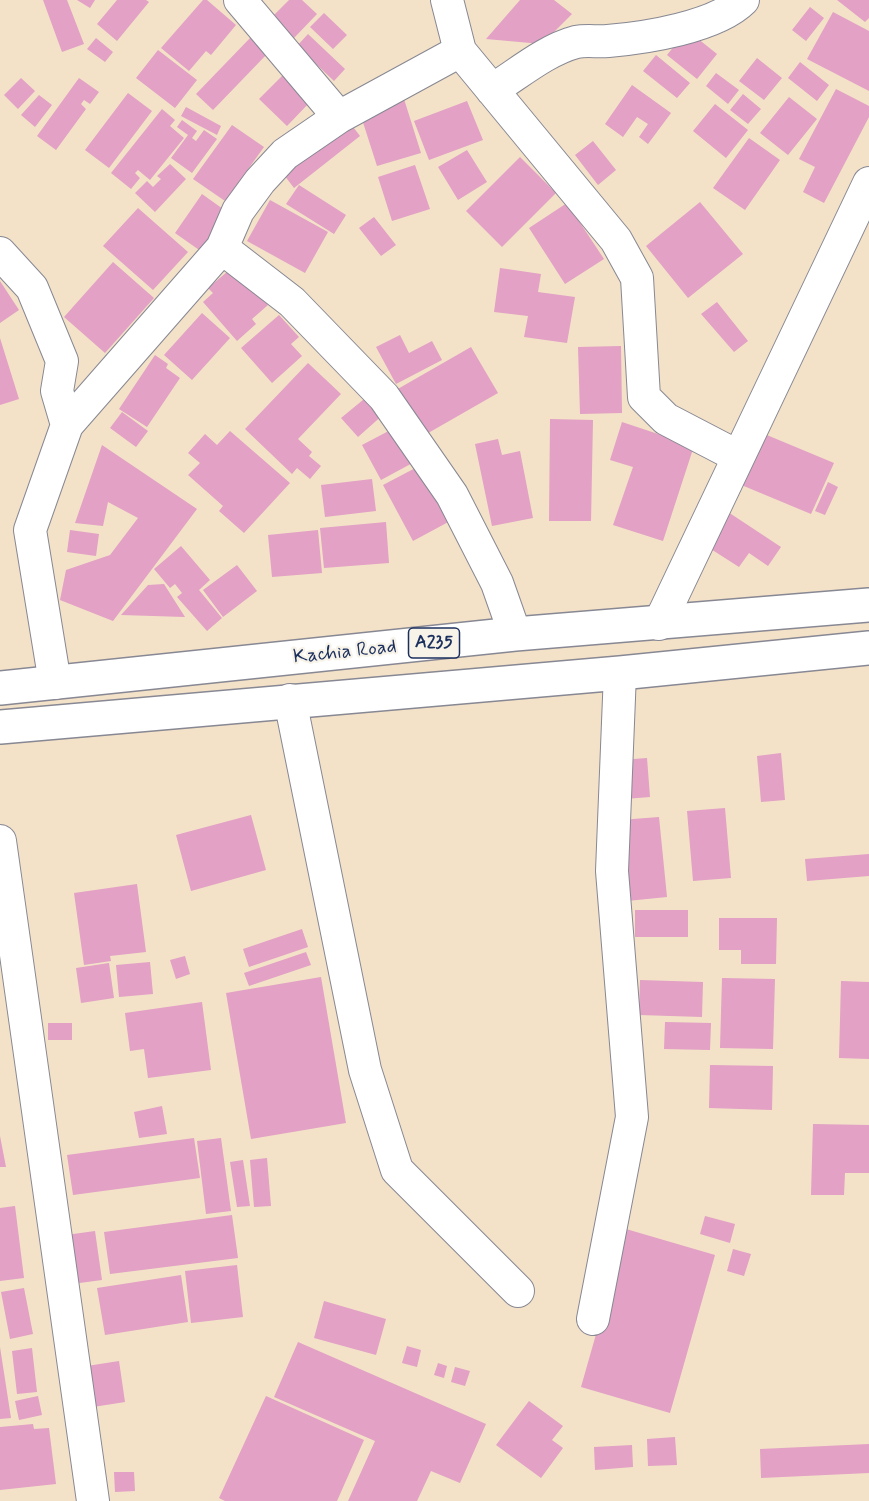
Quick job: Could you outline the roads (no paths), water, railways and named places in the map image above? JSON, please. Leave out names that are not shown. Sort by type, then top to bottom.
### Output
[{"type":"highway","name":"Kachia Road","points":[[0,688],[515,634],[869,605]]},
{"type":"highway","name":"Kachia Road","points":[[0,727],[620,673],[869,648]]},
{"type":"street","points":[[240,0],[339,117]]},
{"type":"street","points":[[447,0],[460,51],[616,240],[637,278],[644,397],[666,419],[737,456]]},
{"type":"street","points":[[492,90],[551,53],[577,42],[608,41],[694,25],[735,8],[743,0]]},
{"type":"street","points":[[55,683],[30,530],[67,425],[222,248],[238,211],[260,181],[285,154],[339,117],[460,51]]},
{"type":"street","points":[[659,624],[737,456],[869,183]]},
{"type":"street","points":[[222,248],[292,302],[384,397],[452,495],[497,583],[515,634]]},
{"type":"street","points":[[0,253],[32,288],[62,361],[57,391],[67,425]]},
{"type":"street","points":[[593,1319],[632,1117],[612,872],[620,673]]},
{"type":"street","points":[[290,700],[365,1070],[398,1170],[519,1292]]},
{"type":"street","points":[[0,841],[93,1501]]}]
